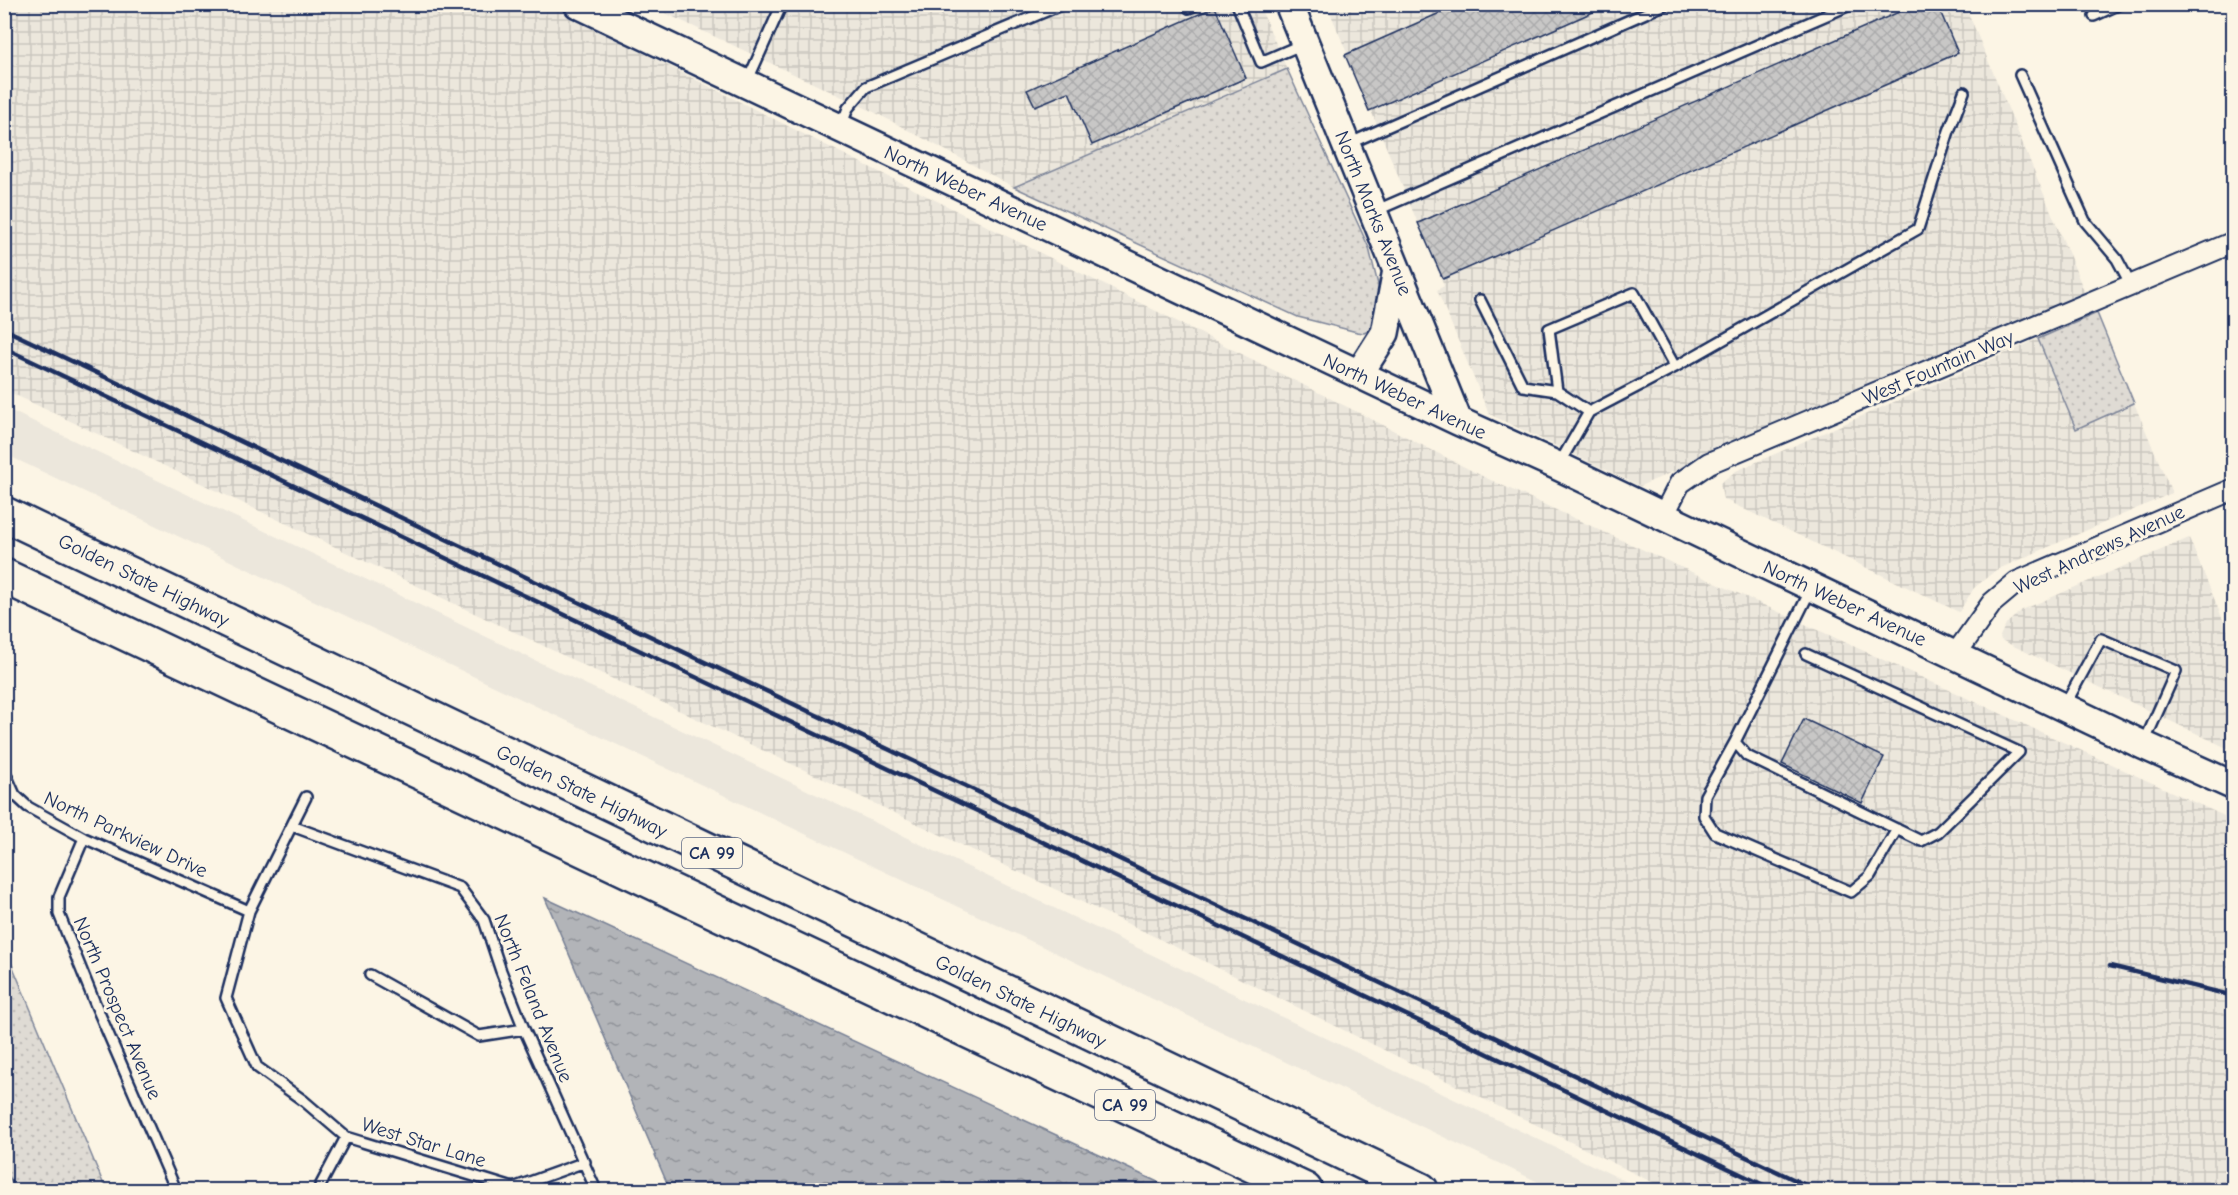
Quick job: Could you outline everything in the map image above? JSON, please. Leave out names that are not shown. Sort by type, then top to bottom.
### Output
[{"type":"highway","name":"Golden State Highway","points":[[4,513],[1421,1191]]},
{"type":"highway","name":"CA 99","points":[[4,576],[1305,1191]]},
{"type":"main road","name":"North Weber Avenue","points":[[578,4],[2234,786]]},
{"type":"main road","name":"North Marks Avenue","points":[[1289,4],[1458,421]]},
{"type":"main road","points":[[1359,374],[1385,333],[1396,270]]},
{"type":"street","name":"West Fountain Way","points":[[1663,516],[1680,483],[1709,463],[2234,242]]},
{"type":"street","name":"West Andrews Avenue","points":[[1955,655],[1992,603],[2017,582],[2234,489]]},
{"type":"lane","points":[[746,84],[782,4]]},
{"type":"lane","points":[[841,129],[848,108],[866,87],[1063,4]]},
{"type":"lane","points":[[1237,4],[1261,62],[1304,43]]},
{"type":"lane","points":[[1346,145],[1666,4]]},
{"type":"lane","points":[[1373,212],[1852,4]]},
{"type":"lane","points":[[2094,16],[2120,4]]},
{"type":"lane","points":[[2020,75],[2085,221],[2117,259],[2131,285]]},
{"type":"lane","points":[[1558,466],[1589,411],[1675,367],[1918,230],[1948,131],[1964,92]]},
{"type":"lane","points":[[1557,391],[1549,329],[1634,293],[1675,367]]},
{"type":"lane","points":[[1480,300],[1523,386],[1557,391],[1589,411]]},
{"type":"lane","points":[[1812,587],[1735,742],[1705,796],[1704,816],[1715,833],[1851,892],[1870,876],[1897,830]]},
{"type":"lane","points":[[2064,707],[2101,639],[2176,671],[2143,745]]},
{"type":"lane","points":[[1735,742],[1747,756],[1921,841],[1938,832],[2019,752],[1806,654]]},
{"type":"lane","name":"North Parkview Drive","points":[[4,770],[15,795],[28,807],[84,838],[249,911]]},
{"type":"lane","name":"West Star Lane","points":[[306,797],[249,911],[226,998],[257,1067],[304,1101],[346,1137],[513,1190],[585,1162]]},
{"type":"lane","name":"North Feland Avenue","points":[[292,826],[460,888],[484,920],[524,1029],[596,1191]]},
{"type":"lane","name":"North Prospect Avenue","points":[[84,838],[59,897],[59,914],[176,1191]]},
{"type":"lane","points":[[370,975],[478,1036],[524,1029]]},
{"type":"lane","points":[[318,1191],[346,1137]]},
{"type":"shaded area","points":[[4,5],[547,5],[1484,477],[2233,820],[2233,1190],[1668,1190],[1143,931],[5,390]]},
{"type":"shaded area","points":[[648,5],[1259,5],[1287,69],[1014,187],[878,114]]},
{"type":"shaded area","points":[[1327,5],[1965,5],[2085,293],[1640,486],[1489,414],[1437,290],[1444,286]]},
{"type":"shaded area","points":[[1287,69],[1369,248],[1382,301],[1375,328],[1364,333],[1298,317],[1014,187]]},
{"type":"shaded area","points":[[2097,313],[2134,403],[2076,429],[2038,339]]},
{"type":"shaded area","points":[[2038,339],[2076,428],[2134,403],[2172,493],[1996,570],[1974,588],[1959,612],[1723,499],[1720,483],[1736,471]]},
{"type":"shaded area","points":[[5,408],[1644,1190],[1555,1190],[5,454]]},
{"type":"shaded area","points":[[2189,538],[2233,644],[2233,749],[2001,640],[2000,636],[2006,624],[2022,610]]},
{"type":"shaded area","points":[[5,948],[106,1190],[15,1190],[8,1174],[5,1175]]},
{"type":"water","points":[[545,898],[1175,1190],[670,1190]]},
{"type":"building","points":[[1460,4],[1611,4],[1369,111],[1345,55]]},
{"type":"building","points":[[1917,4],[1937,4],[1958,53],[1443,279],[1418,223]]},
{"type":"building","points":[[1215,7],[1246,78],[1092,145],[1069,92],[1035,106],[1027,90]]},
{"type":"building","points":[[1804,719],[1884,757],[1862,803],[1782,764]]},
{"type":"railway","points":[[4,329],[1816,1190]]},
{"type":"railway","points":[[4,348],[1774,1190]]},
{"type":"railway","points":[[2110,966],[2234,996]]}]
